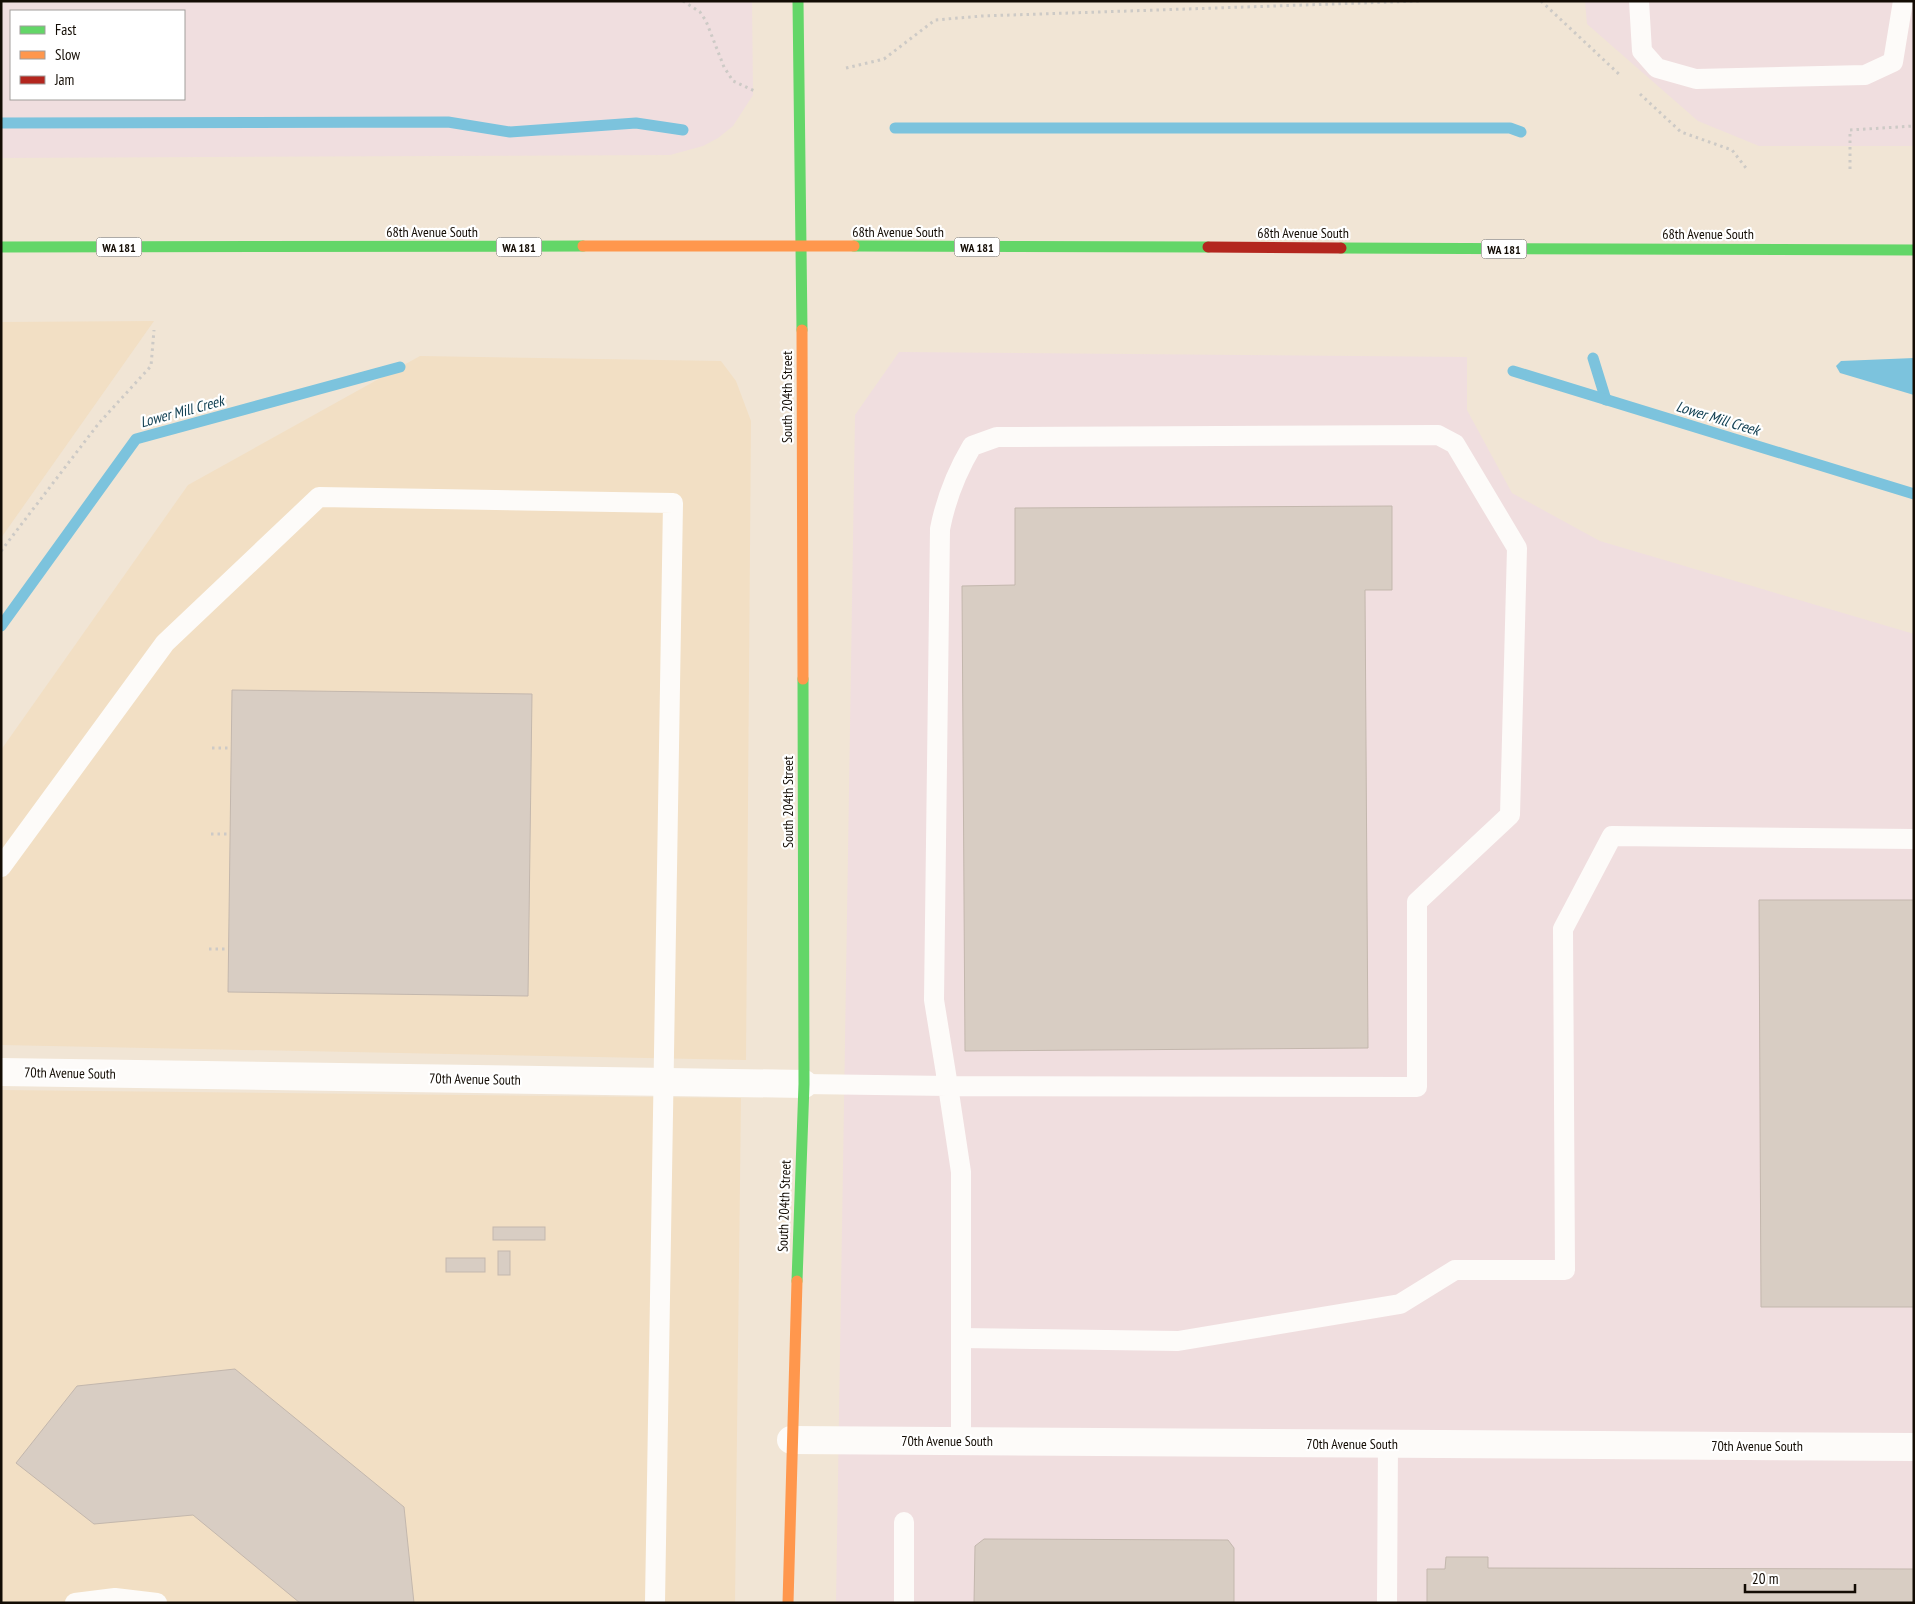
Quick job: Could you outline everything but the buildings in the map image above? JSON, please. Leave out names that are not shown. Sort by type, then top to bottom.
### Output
[{"type":"main road","name":"South 204th Street","points":[[788,1603],[791,1440],[804,1084],[802,246],[798,1]]},
{"type":"main road","name":"68th Avenue South","points":[[1,247],[802,246],[1914,250]]},
{"type":"street","name":"70th Avenue South","points":[[1,1072],[804,1084]]},
{"type":"street","name":"70th Avenue South","points":[[791,1440],[1914,1447]]},
{"type":"lane","points":[[1638,1],[1642,51],[1657,68],[1696,79],[1865,76],[1893,62],[1903,1]]},
{"type":"lane","points":[[948,1086],[1417,1087],[1417,902],[1510,815],[1517,548],[1455,444],[1438,435],[997,437],[972,446],[958,470],[945,502],[940,529],[934,1000],[961,1172],[961,1441]]},
{"type":"lane","points":[[1,867],[165,643],[319,497],[673,503],[662,1082],[655,1603]]},
{"type":"lane","points":[[961,1338],[1178,1341],[1400,1304],[1455,1270],[1564,1270],[1563,929],[1612,836],[1914,839]]},
{"type":"lane","name":"70th Avenue South","points":[[804,1084],[948,1086]]},
{"type":"lane","points":[[1387,1603],[1388,1444]]},
{"type":"lane","points":[[904,1522],[904,1603]]},
{"type":"lane","points":[[75,1603],[115,1598],[157,1603]]},
{"type":"path","points":[[683,1],[700,12],[706,21],[724,67],[733,81],[757,92]]},
{"type":"path","points":[[846,68],[884,59],[936,20],[982,16],[1420,1]]},
{"type":"path","points":[[1850,169],[1850,130],[1914,126]]},
{"type":"path","points":[[1,552],[99,423],[151,366],[154,330]]},
{"type":"path","points":[[212,748],[231,748]]},
{"type":"path","points":[[210,834],[230,834]]},
{"type":"path","points":[[209,949],[228,949]]},
{"type":"shaded area","points":[[1,1],[752,1],[753,95],[733,126],[718,138],[703,146],[670,155],[1,158]]},
{"type":"shaded area","points":[[1585,1],[1914,1],[1914,146],[1759,146],[1698,121],[1587,24]]},
{"type":"shaded area","points":[[154,321],[1,538],[1,322]]},
{"type":"shaded area","points":[[899,352],[1467,357],[1467,410],[1512,493],[1600,541],[1914,634],[1914,1603],[836,1603],[855,415]]},
{"type":"shaded area","points":[[420,356],[721,361],[736,381],[751,421],[746,1060],[1,1045],[1,750],[188,485]]},
{"type":"shaded area","points":[[1,1090],[741,1098],[735,1603],[1,1603]]},
{"type":"water","points":[[1914,358],[1914,395],[1840,373],[1836,366],[1841,361]]},
{"type":"waterway","points":[[1,123],[448,122],[510,132],[636,123],[683,130]]},
{"type":"waterway","points":[[895,128],[1510,128],[1521,132]]},
{"type":"waterway","points":[[1593,358],[1606,400]]},
{"type":"waterway","name":"Lower Mill Creek","points":[[1,626],[136,439],[400,367]]},
{"type":"waterway","name":"Lower Mill Creek","points":[[1513,371],[1914,494]]},
{"type":"traffic: fast","points":[[798,1],[802,330]]},
{"type":"traffic: fast","points":[[1,247],[583,246]]},
{"type":"traffic: fast","points":[[854,246],[1208,247]]},
{"type":"traffic: fast","points":[[1341,248],[1914,250]]},
{"type":"traffic: fast","points":[[797,1281],[804,1084],[803,679]]},
{"type":"traffic: slow","points":[[583,246],[854,246]]},
{"type":"traffic: slow","points":[[802,330],[803,679]]},
{"type":"traffic: slow","points":[[788,1603],[797,1281]]},
{"type":"traffic: jam","points":[[1208,247],[1341,248]]}]
